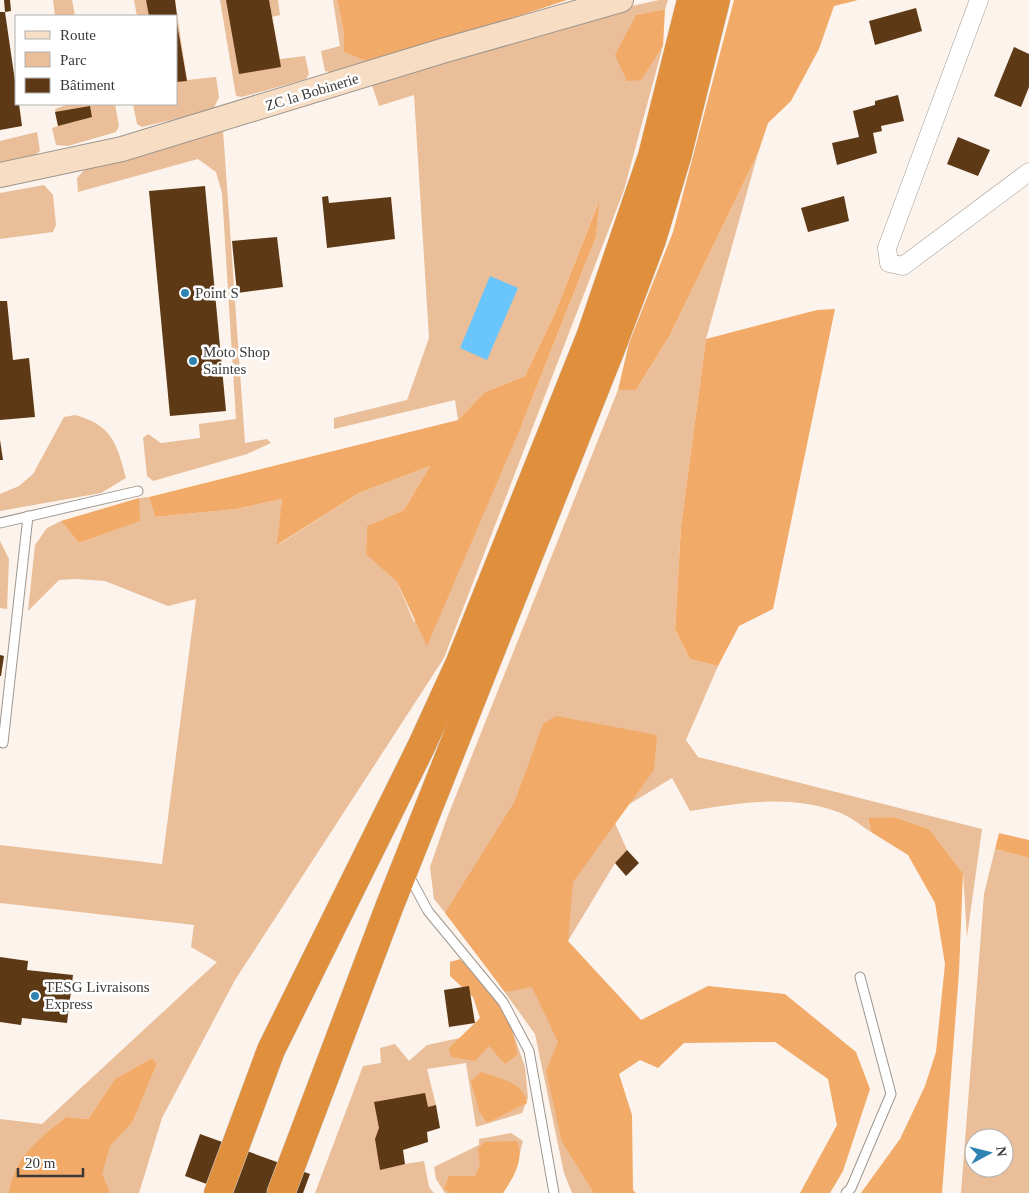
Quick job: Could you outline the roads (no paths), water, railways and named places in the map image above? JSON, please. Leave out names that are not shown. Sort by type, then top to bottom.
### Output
[{"type":"highway","points":[[218,1193],[271,1050],[421,747],[460,662],[586,346],[626,236],[652,156],[691,0]]},
{"type":"highway","points":[[281,1193],[652,240],[678,156],[716,0]]},
{"type":"street","name":"ZC la Bobinerie","points":[[0,175],[122,149],[442,51],[621,0]]},
{"type":"street","points":[[979,0],[887,248],[889,263],[903,266],[1029,172]]},
{"type":"lane","points":[[0,523],[138,491]]},
{"type":"lane","points":[[3,743],[28,516]]},
{"type":"lane","points":[[406,869],[428,911],[502,1002],[529,1051],[554,1193]]},
{"type":"lane","points":[[846,1193],[851,1188],[891,1094],[860,977]]},
{"type":"water","points":[[490,276],[518,288],[487,360],[460,348]]},
{"type":"place","name":"Point S","points":[[185,293]]},
{"type":"place","name":"Moto Shop Saintes","points":[[193,361]]},
{"type":"place","name":"TESG Livraisons Express","points":[[35,996]]}]
